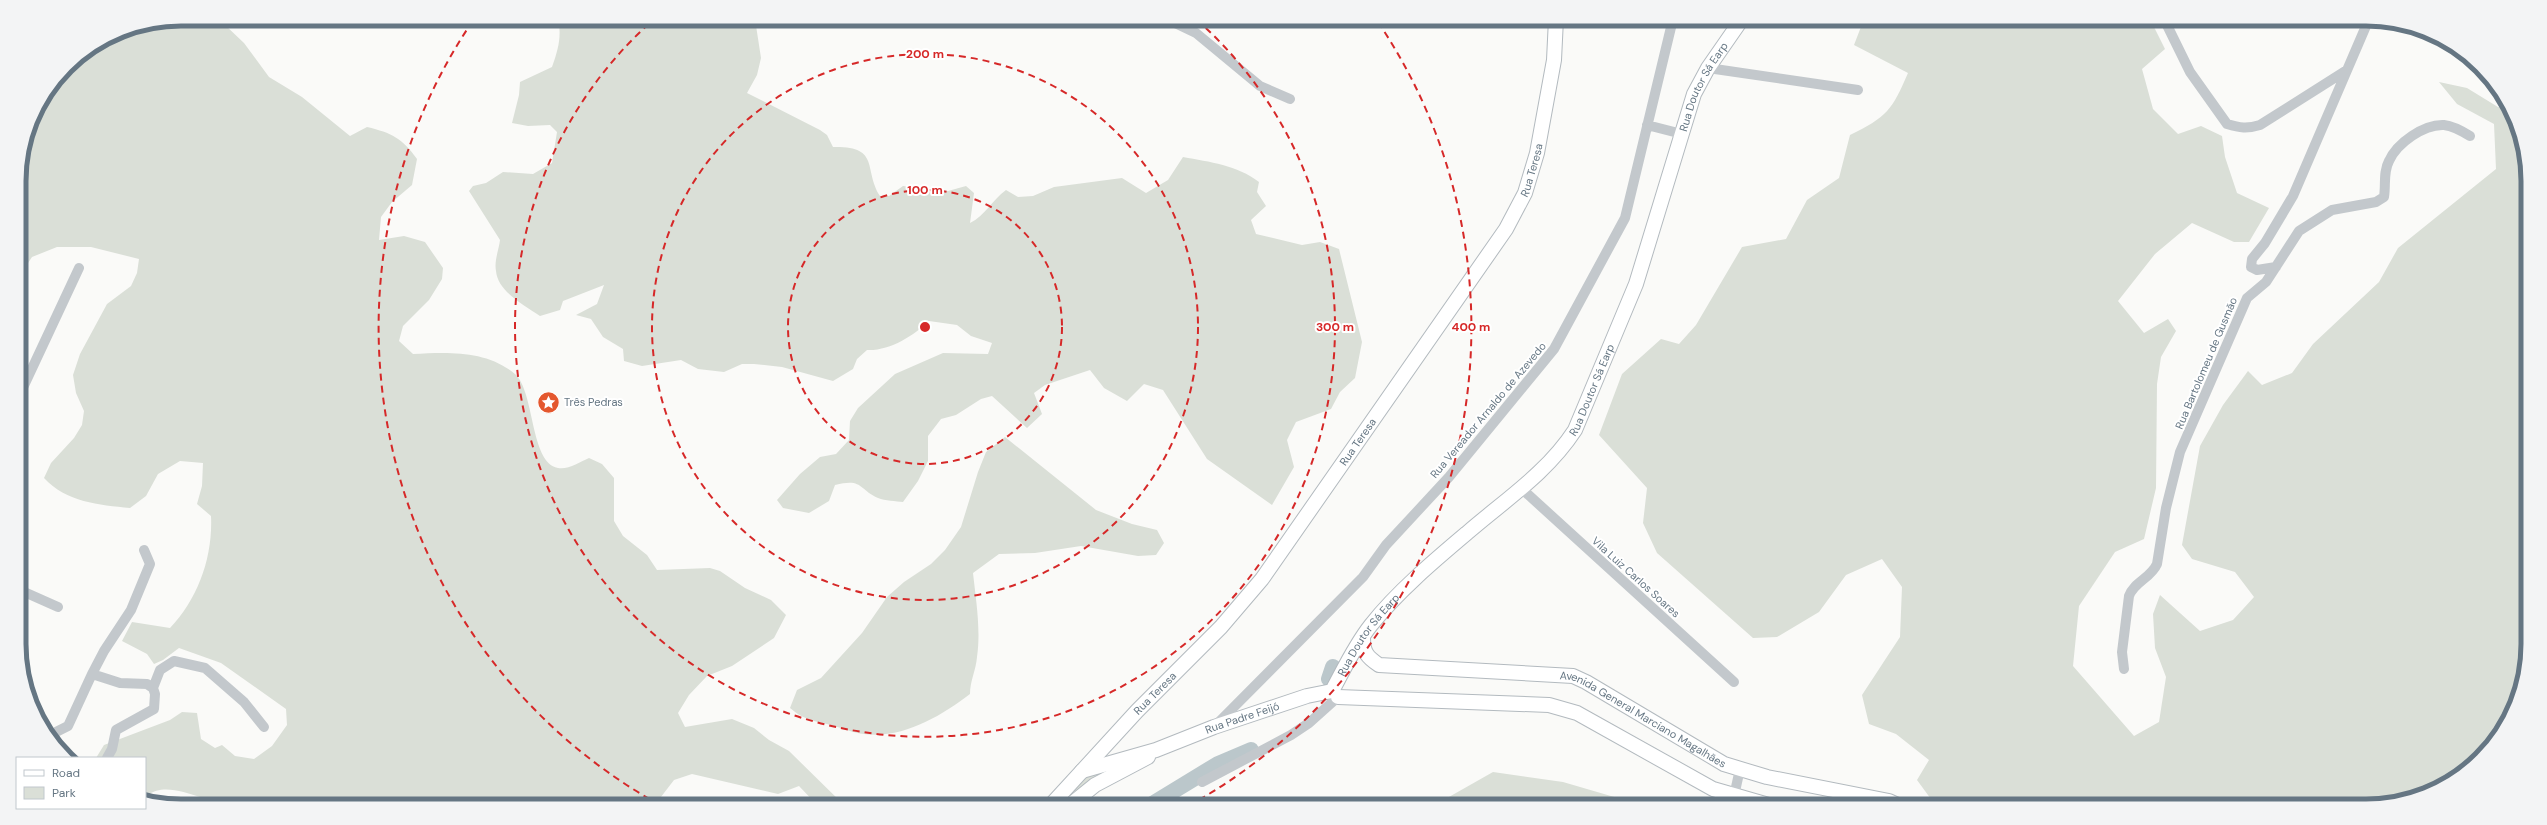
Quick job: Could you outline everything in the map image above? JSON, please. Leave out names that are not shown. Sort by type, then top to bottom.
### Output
[{"type":"main road","name":"Rua Teresa","points":[[1072,799],[1082,771],[1137,711],[1221,627],[1262,579],[1506,229],[1525,193],[1537,153],[1554,60],[1556,26]]},
{"type":"main road","name":"Rua Doutor Sá Earp","points":[[1334,694],[1347,662],[1362,638],[1389,605],[1468,532],[1522,489],[1562,450],[1575,430],[1636,284],[1694,94],[1708,68],[1737,26]]},
{"type":"main road","points":[[1362,638],[1363,650],[1368,658],[1379,665]]},
{"type":"main road","name":"Avenida General Marciano Magalhães","points":[[1347,662],[1573,676],[1586,682],[1711,758],[1740,769],[1880,799]]},
{"type":"main road","name":"Rua Padre Feijó","points":[[1082,771],[1156,750],[1214,727],[1307,696],[1334,694]]},
{"type":"main road","points":[[1334,694],[1549,705],[1578,713],[1687,776],[1734,796],[1745,799]]},
{"type":"main road","name":"Rua Padre Feijó","points":[[1076,789],[1135,765],[1156,750]]},
{"type":"main road","name":"Rua Teresa","points":[[1061,799],[1076,789]]},
{"type":"street","points":[[1181,26],[1196,33],[1260,86],[1290,99]]},
{"type":"street","name":"Rua Vereador Arnaldo de Azevedo","points":[[1214,727],[1363,577],[1386,545],[1450,477],[1554,350],[1625,218],[1671,26]]},
{"type":"street","points":[[2167,26],[2190,72],[2227,124],[2237,127],[2246,129],[2260,125],[2348,70]]},
{"type":"street","points":[[2276,267],[2257,270],[2251,267],[2252,259],[2265,243],[2293,196],[2366,26]]},
{"type":"street","points":[[1708,68],[1858,90]]},
{"type":"street","points":[[1647,125],[1682,134]]},
{"type":"street","name":"Rua Bartolomeu de Gusmão","points":[[2124,669],[2122,652],[2126,633],[2127,602],[2131,589],[2155,570],[2166,508],[2180,452],[2247,298],[2266,282],[2299,231],[2319,216],[2345,206],[2356,207],[2380,200],[2384,197],[2384,174],[2388,161],[2405,142],[2421,131],[2435,126],[2446,125],[2470,136]]},
{"type":"street","points":[[26,379],[79,268]]},
{"type":"street","name":"Vila Luiz Carlos Soares","points":[[1522,489],[1734,682]]},
{"type":"street","points":[[55,734],[56,732],[68,726],[104,651],[131,610],[150,564],[144,550]]},
{"type":"street","points":[[26,593],[58,607]]},
{"type":"street","points":[[153,688],[160,670],[174,662],[205,668],[244,702],[264,728]]},
{"type":"street","points":[[92,674],[120,683],[147,684],[153,688],[155,694],[154,709],[116,730],[112,749],[108,757]]},
{"type":"street","points":[[1202,782],[1291,735],[1309,723],[1334,694]]},
{"type":"street","points":[[1734,796],[1740,769]]},
{"type":"green space","points":[[170,26],[226,26],[244,43],[269,77],[302,97],[350,136],[367,127],[396,137],[412,152],[417,159],[412,185],[392,202],[381,217],[379,240],[404,236],[425,242],[443,268],[442,279],[429,300],[403,326],[399,341],[413,354],[467,354],[492,360],[504,366],[515,374],[521,383],[542,454],[549,463],[558,468],[566,468],[589,458],[602,464],[614,478],[614,521],[623,536],[647,555],[657,570],[710,568],[720,571],[745,588],[771,600],[786,615],[774,638],[732,666],[707,676],[689,695],[678,713],[685,727],[732,719],[754,728],[769,740],[789,751],[838,799],[811,799],[799,786],[778,794],[692,774],[674,780],[659,799],[200,799],[200,797],[187,793],[166,789],[146,795],[146,757],[97,757],[104,745],[170,720],[182,712],[197,713],[201,739],[215,748],[222,745],[235,756],[254,759],[272,746],[287,725],[286,709],[221,663],[179,648],[163,660],[154,664],[147,654],[122,641],[132,622],[170,628],[180,617],[196,591],[206,562],[211,531],[211,516],[197,504],[202,486],[203,463],[180,461],[158,474],[146,496],[130,508],[95,504],[84,501],[62,492],[44,478],[51,463],[74,438],[82,425],[84,411],[76,393],[73,375],[80,354],[107,304],[131,286],[137,273],[139,259],[91,247],[57,247],[32,257],[26,266],[26,170],[31,141],[38,121],[52,95],[71,71],[86,58],[103,47],[131,34]]},
{"type":"green space","points":[[559,26],[756,26],[761,58],[757,75],[747,93],[820,130],[827,135],[833,147],[858,150],[868,161],[875,186],[880,196],[889,196],[903,186],[948,191],[966,186],[974,193],[970,223],[980,216],[1006,190],[1018,197],[1033,196],[1054,187],[1122,178],[1146,193],[1168,180],[1183,157],[1223,165],[1242,172],[1259,182],[1257,192],[1266,206],[1251,220],[1256,234],[1302,245],[1320,242],[1339,249],[1362,342],[1355,378],[1340,392],[1331,409],[1296,422],[1287,440],[1294,467],[1272,505],[1207,459],[1163,390],[1144,384],[1127,401],[1104,388],[1090,370],[1045,385],[1034,393],[1042,414],[1027,428],[992,396],[981,399],[956,415],[941,419],[928,436],[928,461],[918,481],[903,502],[878,498],[856,484],[844,483],[835,485],[829,501],[809,513],[783,508],[777,500],[800,474],[820,457],[836,454],[849,440],[850,421],[858,408],[895,374],[943,353],[988,354],[992,343],[971,336],[957,325],[929,321],[901,342],[876,350],[867,350],[857,359],[853,369],[833,381],[782,367],[754,364],[742,364],[724,372],[698,369],[681,360],[642,366],[624,361],[623,349],[603,337],[591,319],[576,315],[597,304],[604,285],[563,301],[560,310],[540,316],[513,297],[501,285],[496,271],[500,240],[469,191],[473,186],[486,183],[503,172],[533,174],[552,163],[557,132],[550,125],[528,126],[512,123],[519,95],[520,82],[552,67],[559,43]]},
{"type":"green space","points":[[1861,26],[2154,26],[2165,49],[2142,69],[2153,109],[2178,134],[2201,126],[2222,136],[2225,157],[2237,193],[2269,208],[2249,242],[2234,242],[2192,223],[2155,254],[2118,301],[2144,333],[2168,319],[2176,331],[2161,357],[2157,384],[2156,488],[2144,539],[2115,552],[2079,606],[2073,666],[2134,736],[2159,722],[2166,677],[2155,648],[2153,614],[2160,595],[2200,631],[2233,620],[2254,597],[2235,572],[2192,559],[2182,545],[2200,446],[2223,405],[2248,371],[2262,385],[2292,373],[2313,344],[2379,282],[2398,248],[2496,169],[2494,124],[2457,104],[2439,82],[2467,88],[2498,107],[2503,108],[2516,141],[2521,170],[2521,655],[2516,684],[2505,713],[2489,739],[2476,754],[2461,767],[2435,783],[2416,791],[2377,799],[1931,799],[1917,780],[1929,760],[1896,734],[1869,724],[1862,695],[1900,637],[1902,587],[1882,559],[1846,575],[1819,612],[1777,637],[1753,638],[1657,553],[1643,523],[1647,488],[1599,435],[1622,374],[1661,339],[1679,344],[1696,325],[1742,247],[1786,239],[1807,200],[1839,178],[1850,135],[1872,123],[1887,111],[1892,104],[1908,73],[1854,45]]},
{"type":"green space","points":[[1005,437],[1096,510],[1132,524],[1157,530],[1164,543],[1156,555],[1138,556],[1081,546],[1035,553],[999,554],[973,573],[978,615],[978,647],[970,694],[934,718],[921,724],[893,733],[879,735],[852,732],[809,720],[795,712],[790,708],[797,690],[821,678],[862,633],[887,597],[904,582],[931,564],[945,550],[961,527],[978,472],[986,452]]},
{"type":"green space","points":[[1143,756],[1076,792],[1073,789],[1089,773]]},
{"type":"green space","points":[[1493,772],[1563,782],[1621,799],[1445,799]]},
{"type":"waterway","points":[[1329,679],[1333,667]]},
{"type":"waterway","points":[[1160,799],[1218,764],[1251,750]]},
{"type":"place","name":"Três Pedras","points":[[548,402]]}]
